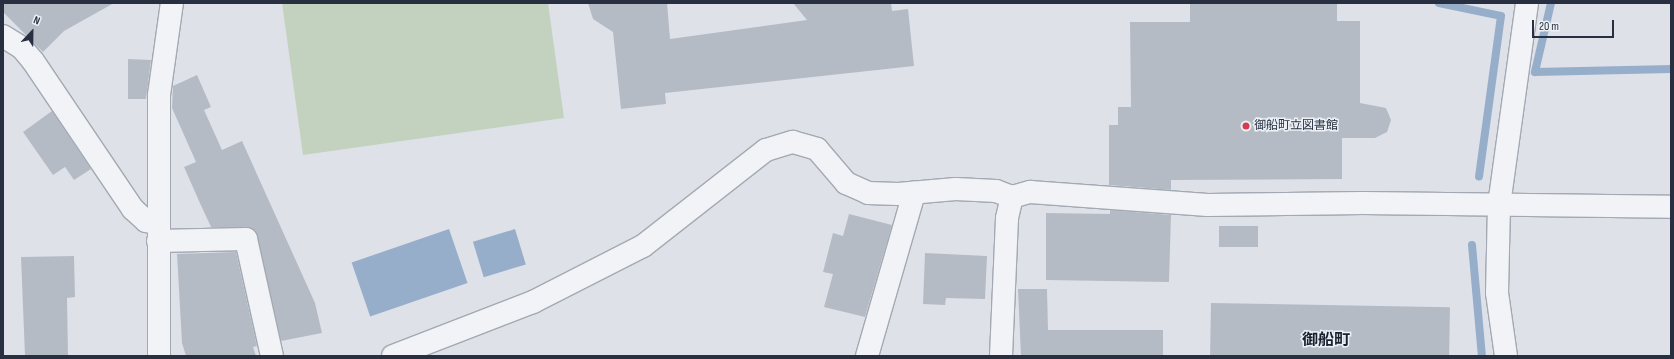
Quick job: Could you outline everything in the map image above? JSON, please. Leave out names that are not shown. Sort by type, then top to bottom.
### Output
[{"type":"street","points":[[159,356],[159,95],[172,3]]},
{"type":"street","points":[[1506,356],[1497,293],[1499,205],[1527,3]]},
{"type":"street","points":[[3,36],[22,48],[33,61],[133,209],[158,232],[246,239],[272,356]]},
{"type":"street","points":[[393,356],[533,302],[643,246],[766,150],[793,142],[817,149],[853,186],[868,193],[914,193],[956,189],[996,191],[1012,197],[1030,192],[1208,206],[1499,205],[1671,207]]},
{"type":"street","points":[[867,356],[914,193]]},
{"type":"street","points":[[1001,356],[1007,218],[1012,197]]},
{"type":"green space","points":[[282,3],[548,3],[564,118],[303,155]]},
{"type":"water","points":[[449,229],[468,283],[370,316],[352,263]]},
{"type":"water","points":[[515,229],[526,264],[484,277],[473,242]]},
{"type":"building","points":[[3,3],[114,3],[64,31],[43,52],[3,12]]},
{"type":"building","points":[[588,3],[667,3],[670,39],[807,20],[793,3],[891,3],[892,11],[908,9],[914,66],[665,93],[666,104],[621,109],[613,32],[593,19]]},
{"type":"building","points":[[1190,3],[1337,3],[1337,21],[1360,21],[1360,103],[1386,108],[1391,120],[1387,132],[1375,138],[1342,138],[1342,179],[1171,180],[1171,190],[1109,185],[1109,125],[1118,125],[1118,107],[1131,107],[1130,22],[1190,22]]},
{"type":"building","points":[[128,59],[151,60],[146,99],[128,99]]},
{"type":"building","points":[[197,75],[211,107],[204,110],[222,150],[242,141],[315,303],[322,333],[281,341],[256,231],[246,227],[211,227],[184,167],[196,162],[172,108],[173,86]]},
{"type":"building","points":[[52,111],[91,169],[74,180],[65,167],[53,175],[23,132]]},
{"type":"building","points":[[1110,210],[1171,215],[1169,282],[1046,280],[1046,213],[1110,214]]},
{"type":"building","points":[[849,214],[892,225],[865,317],[824,307],[833,274],[823,272],[833,233],[843,236]]},
{"type":"building","points":[[1219,226],[1258,226],[1258,247],[1219,247]]},
{"type":"building","points":[[236,252],[257,346],[253,347],[256,356],[186,356],[182,343],[177,254]]},
{"type":"building","points":[[925,253],[987,256],[985,299],[946,298],[945,305],[923,304]]},
{"type":"building","points":[[74,256],[75,297],[67,298],[68,356],[25,356],[21,257]]},
{"type":"building","points":[[1018,289],[1047,289],[1048,330],[1163,330],[1163,356],[1021,356]]},
{"type":"building","points":[[1211,303],[1450,307],[1449,356],[1210,356]]},
{"type":"waterway","points":[[1439,3],[1501,16],[1479,177]]},
{"type":"waterway","points":[[1551,3],[1535,72],[1671,69]]},
{"type":"waterway","points":[[1472,245],[1482,356]]},
{"type":"place","name":"御船町立図書館","points":[[1246,126]]},
{"type":"district","name":"御船町","points":[[1326,341]]}]
